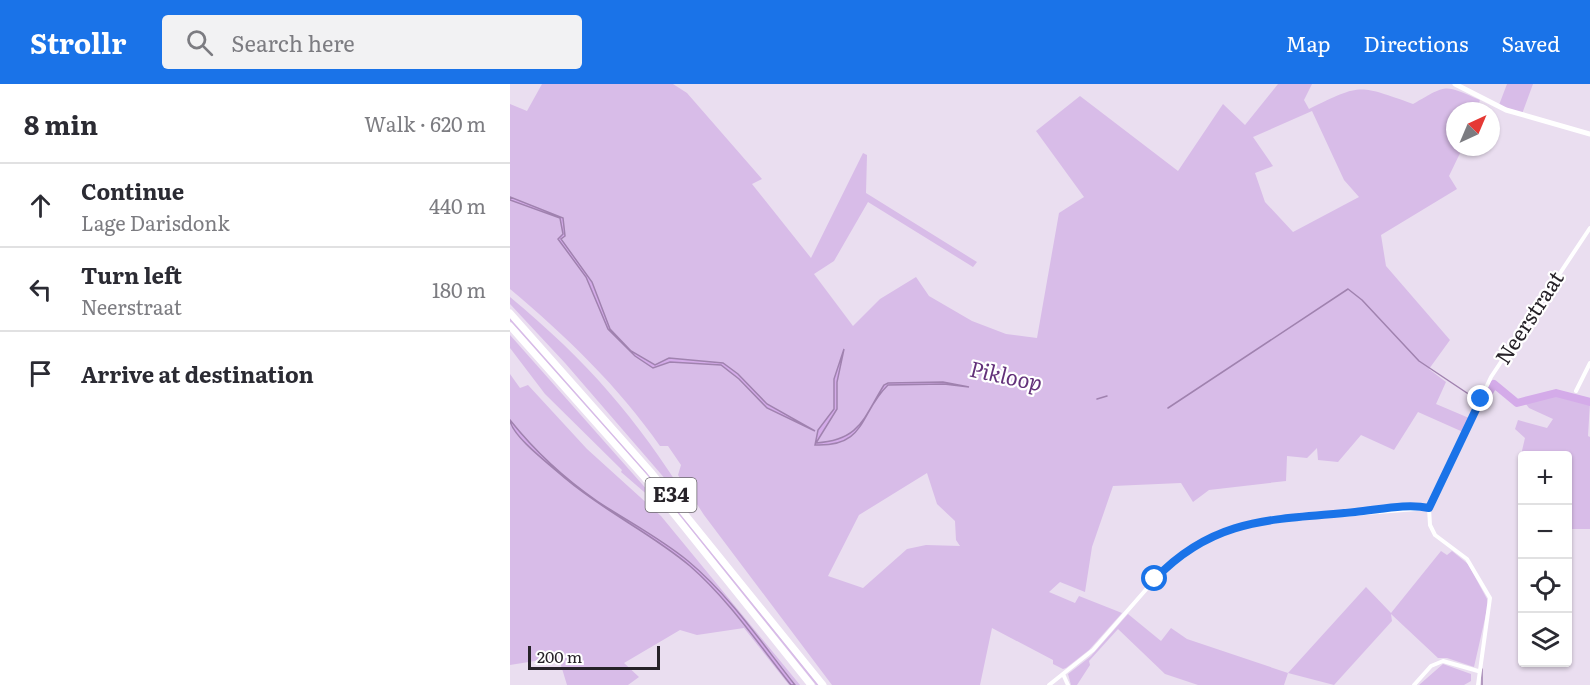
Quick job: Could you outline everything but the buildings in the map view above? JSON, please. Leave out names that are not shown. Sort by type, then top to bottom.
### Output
[{"type":"highway","name":"E34","points":[[510,313],[650,471],[823,685]]},
{"type":"highway","name":"E34","points":[[510,326],[645,478],[811,685]]},
{"type":"street","points":[[1455,84],[1506,110],[1590,134]]},
{"type":"street","name":"Neerstraat","points":[[1429,508],[1497,368],[1590,228]]},
{"type":"street","points":[[1576,391],[1590,363]]},
{"type":"street","points":[[1049,685],[1093,650],[1164,569],[1217,533],[1252,522],[1429,508],[1430,525],[1435,535],[1467,559],[1490,598],[1491,605],[1478,671],[1478,685]]},
{"type":"street","points":[[1414,685],[1431,666],[1443,661],[1478,671]]},
{"type":"street","points":[[1063,674],[1068,685]]},
{"type":"shaded area","points":[[542,84],[673,84],[687,93],[762,179],[752,184],[811,258],[863,153],[867,155],[866,193],[977,262],[973,267],[868,202],[834,261],[814,274],[853,326],[880,299],[916,277],[929,296],[972,321],[1006,334],[1037,338],[1059,213],[1084,197],[1036,131],[1080,96],[1178,171],[1223,104],[1245,125],[1278,84],[1312,84],[1304,100],[1309,109],[1350,91],[1369,90],[1413,104],[1446,88],[1459,91],[1480,100],[1479,102],[1446,102],[1446,156],[1459,156],[1449,176],[1457,189],[1381,235],[1386,266],[1450,340],[1429,369],[1446,382],[1436,404],[1469,418],[1463,432],[1418,412],[1394,450],[1361,435],[1338,462],[1318,460],[1317,448],[1307,458],[1287,456],[1286,481],[1209,490],[1193,502],[1181,483],[1113,486],[1092,547],[1085,592],[1060,582],[1049,592],[1075,603],[1079,596],[1122,613],[1089,650],[1066,668],[1063,669],[1053,664],[1053,660],[992,628],[980,685],[832,685],[704,515],[678,475],[681,465],[668,446],[660,446],[609,382],[551,325],[510,289],[510,104],[527,111]],"holes":[[[1312,111],[1344,180],[1359,197],[1293,232],[1265,202],[1255,173],[1273,166],[1253,137]],[[927,473],[937,504],[955,521],[956,540],[960,546],[926,545],[907,549],[863,588],[828,576],[859,515]]]},
{"type":"shaded area","points":[[1507,84],[1533,84],[1522,114],[1500,105]]},
{"type":"shaded area","points":[[510,197],[563,218],[565,236],[561,239],[592,282],[610,329],[631,351],[655,365],[669,358],[723,363],[738,374],[767,404],[815,431],[767,408],[739,379],[721,365],[670,362],[653,368],[635,356],[608,329],[586,277],[558,239],[563,234],[560,218],[510,200]]},
{"type":"shaded area","points":[[510,297],[587,368],[629,416],[689,502],[686,503],[565,363],[510,304]]},
{"type":"shaded area","points":[[510,317],[651,477],[819,685],[816,685],[650,479],[510,321]]},
{"type":"shaded area","points":[[510,335],[665,510],[621,472],[622,470],[545,394],[510,348]]},
{"type":"shaded area","points":[[844,349],[837,382],[837,409],[816,443],[842,437],[859,426],[884,385],[888,383],[943,382],[969,387],[944,384],[888,385],[860,426],[853,434],[832,444],[815,445],[818,430],[834,409],[834,379]]},
{"type":"shaded area","points":[[510,374],[520,388],[528,385],[587,449],[661,516],[800,685],[789,685],[744,628],[697,635],[680,630],[624,663],[639,677],[628,685],[567,685],[560,662],[541,660],[510,665]]},
{"type":"shaded area","points":[[1561,393],[1590,403],[1588,436],[1590,437],[1590,529],[1572,529],[1572,451],[1522,451],[1525,438],[1515,429],[1518,420],[1547,428],[1553,419],[1529,408],[1522,399]]},
{"type":"shaded area","points":[[510,420],[540,453],[573,483],[688,561],[718,589],[795,685],[791,685],[731,608],[704,579],[660,543],[596,502],[566,479],[525,443],[512,427]]},
{"type":"shaded area","points":[[1441,551],[1447,555],[1452,551],[1468,564],[1487,599],[1488,605],[1474,667],[1447,658],[1438,658],[1391,614],[1392,621],[1334,685],[1288,673],[1366,587],[1391,613]]},
{"type":"shaded area","points":[[1128,614],[1161,641],[1171,628],[1187,639],[1288,673],[1284,685],[1198,685],[1165,674],[1118,629],[1089,661],[1090,665],[1077,685],[1071,685],[1068,674],[1091,656]]},
{"type":"shaded area","points":[[1443,664],[1471,674],[1471,681],[1464,685],[1419,685]]},
{"type":"waterway","name":"Pikloop","points":[[1168,408],[1348,289],[1362,300],[1419,361],[1476,399]]},
{"type":"waterway","name":"Pikloop","points":[[1476,399],[1483,403],[1494,384],[1517,403],[1556,393],[1590,402]]},
{"type":"waterway","name":"Pikloop","points":[[1097,399],[1107,396]]},
{"type":"waterway","points":[[1482,669],[1482,685]]},
{"type":"route","points":[[1155,579],[1176,558],[1201,542],[1217,533],[1252,522],[1380,510],[1429,508],[1481,399]]}]
